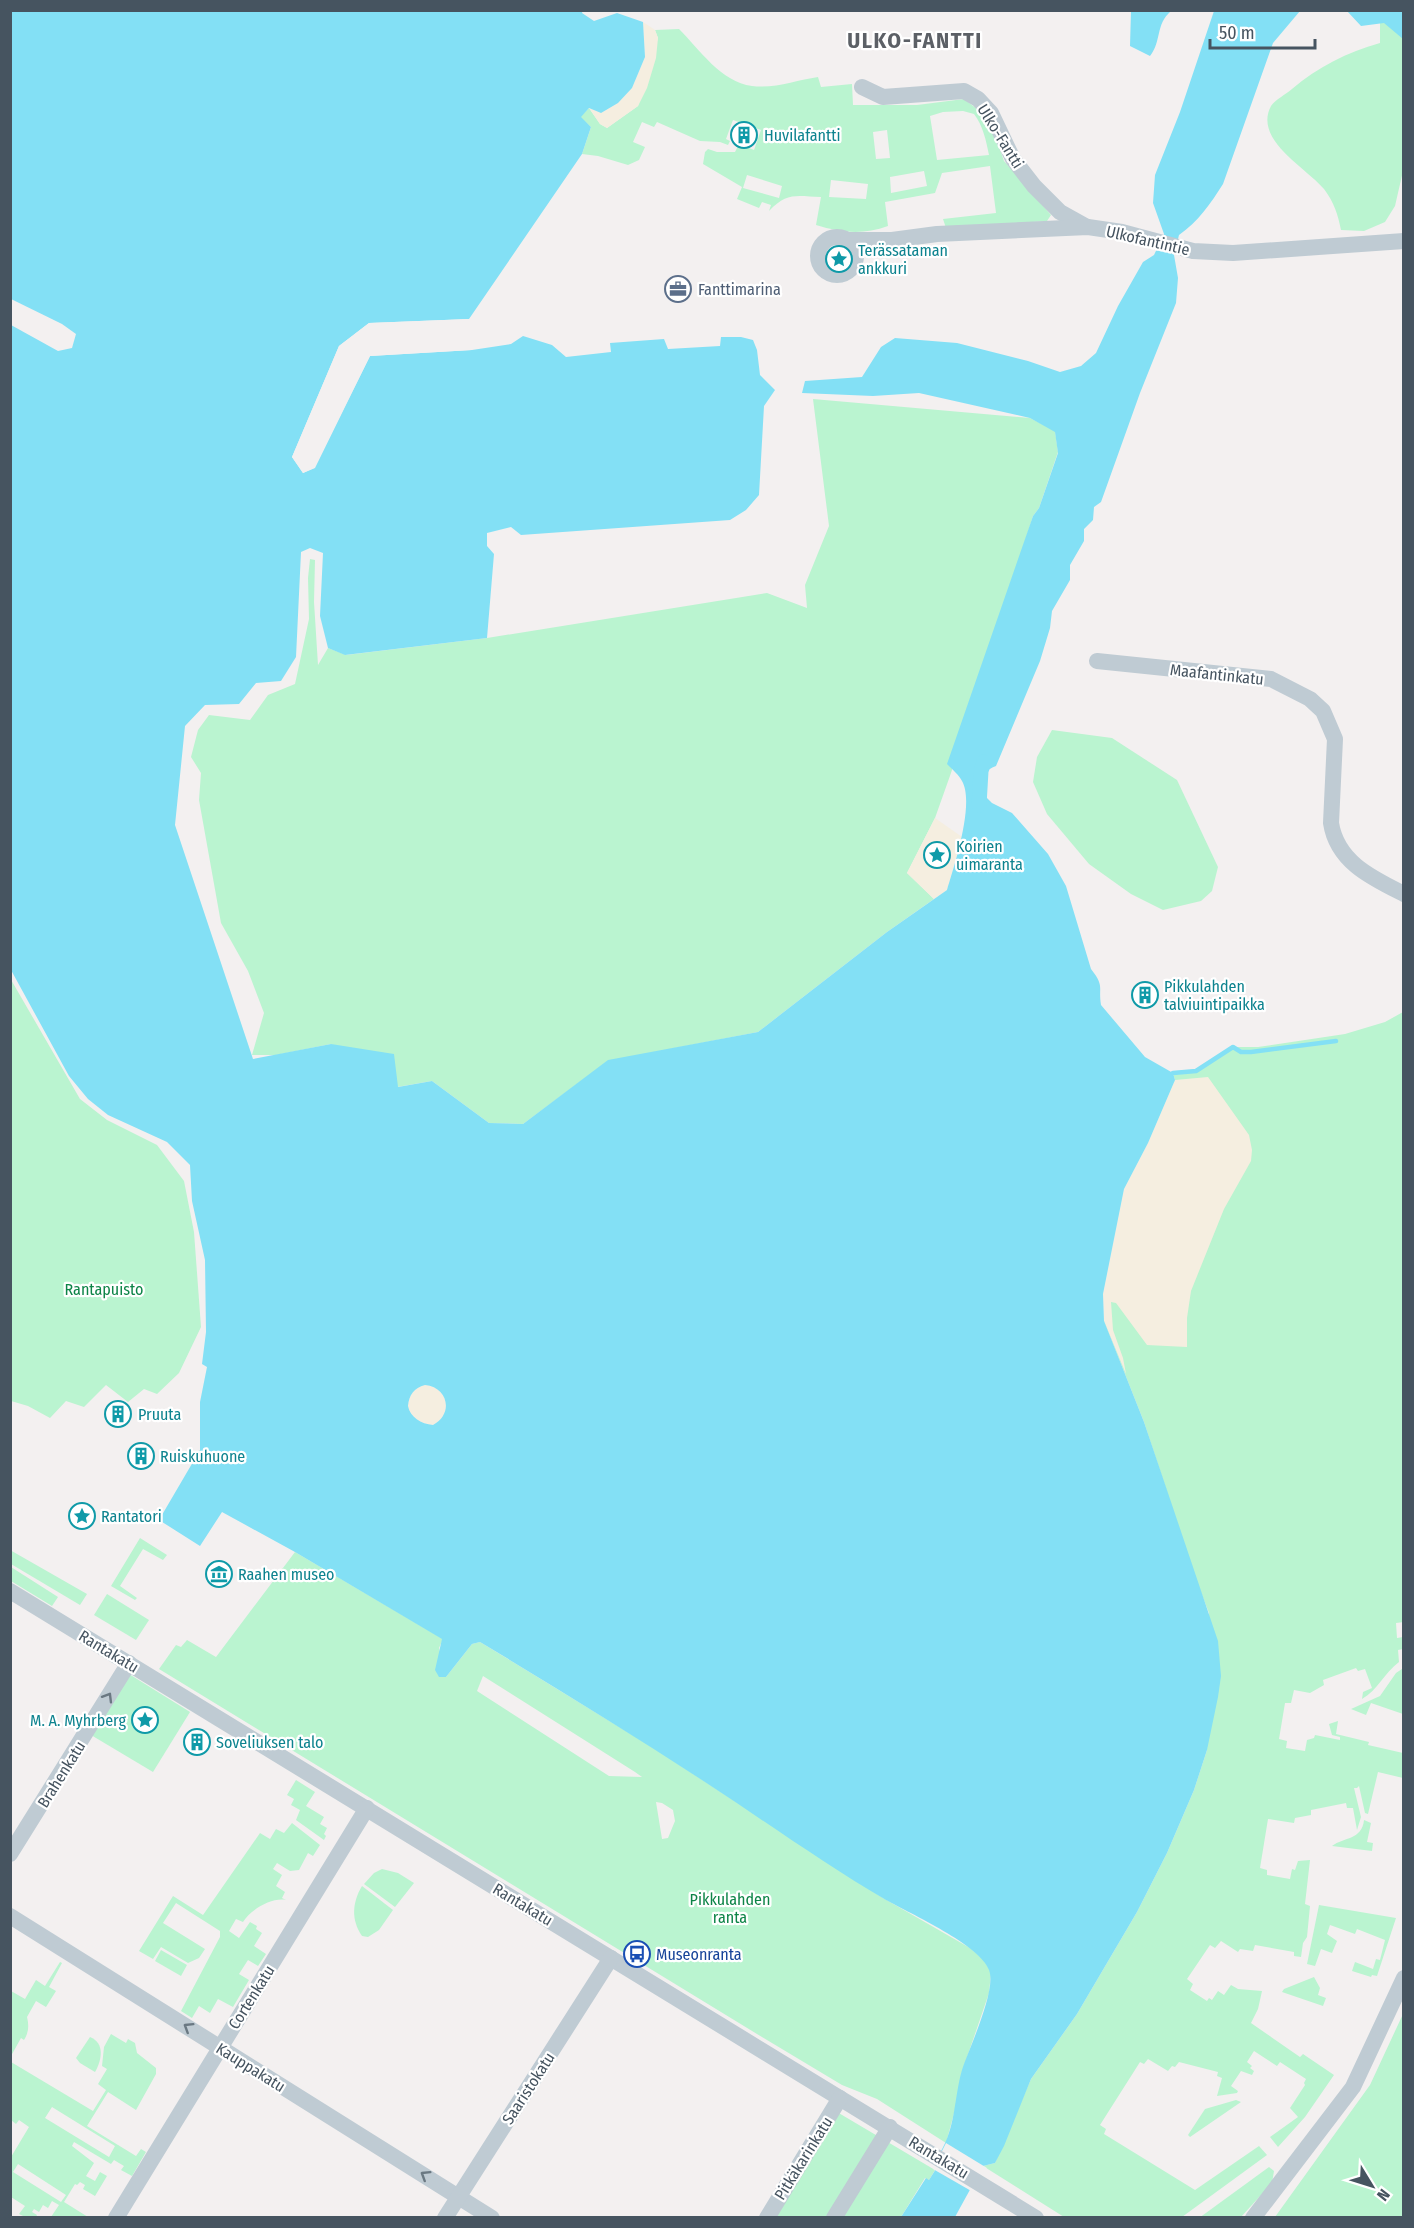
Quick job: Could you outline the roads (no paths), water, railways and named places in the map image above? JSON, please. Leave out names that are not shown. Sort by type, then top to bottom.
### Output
[{"type":"street","name":"Ulko-Fantti","points":[[862,87],[883,98],[964,91],[978,99],[990,113],[1013,159],[1034,186],[1060,212],[1088,227]]},
{"type":"street","name":"Ulkofantintie","points":[[892,240],[877,246],[855,262],[847,272],[828,274],[819,265],[818,252],[824,241],[836,236],[848,240],[892,240],[937,234],[1088,227],[1122,232],[1193,251],[1233,253],[1404,242]]},
{"type":"street","points":[[848,240],[855,250],[855,262]]},
{"type":"street","name":"Maafantinkatu","points":[[1097,661],[1271,680],[1310,699],[1323,711],[1331,725],[1335,739],[1330,823],[1332,835],[1339,849],[1374,879],[1404,894]]},
{"type":"street","name":"Rantakatu","points":[[10,1591],[1036,2217]]},
{"type":"street","name":"Brahenkatu","points":[[10,1854],[129,1663]]},
{"type":"street","name":"Cortenkatu","points":[[116,2217],[367,1808]]},
{"type":"street","name":"Kauppakatu","points":[[10,1916],[492,2217]]},
{"type":"street","name":"Saaristokatu","points":[[445,2217],[611,1958]]},
{"type":"street","points":[[1253,2217],[1353,2087],[1404,1978]]},
{"type":"street","name":"Pitkäkarinkatu","points":[[767,2217],[840,2098]]},
{"type":"street","points":[[834,2217],[890,2127]]},
{"type":"water","points":[[583,10],[582,13],[594,21],[617,13],[643,22],[645,57],[632,88],[618,103],[601,113],[589,108],[581,117],[591,127],[582,154],[469,319],[369,323],[339,346],[292,457],[303,473],[315,468],[370,356],[472,350],[511,344],[523,336],[552,345],[566,357],[611,352],[610,343],[664,339],[668,349],[720,346],[721,337],[741,337],[753,340],[757,350],[760,375],[775,390],[764,406],[759,495],[746,510],[730,520],[521,535],[511,527],[487,533],[487,546],[494,554],[487,638],[345,655],[328,648],[320,616],[323,553],[310,548],[301,552],[296,657],[281,681],[256,683],[239,704],[205,705],[185,726],[175,825],[253,1059],[331,1044],[394,1054],[398,1087],[432,1081],[489,1123],[523,1124],[608,1060],[758,1032],[887,932],[947,890],[962,835],[966,804],[962,781],[947,764],[1033,516],[1039,508],[1058,453],[1055,432],[1030,418],[919,393],[873,396],[802,393],[805,381],[862,377],[881,347],[895,338],[957,343],[1028,361],[1060,372],[1081,366],[1096,353],[1118,306],[1143,262],[1154,255],[1164,234],[1153,203],[1155,175],[1180,112],[1214,11],[1300,11],[1273,43],[1223,184],[1198,218],[1179,235],[1174,255],[1178,278],[1176,303],[1140,393],[1101,502],[1094,507],[1093,520],[1084,529],[1084,541],[1070,565],[1070,580],[1052,611],[1050,628],[1040,661],[996,766],[984,774],[978,789],[992,803],[1012,813],[1048,854],[1066,886],[1091,969],[1100,983],[1101,1005],[1145,1057],[1173,1073],[1175,1080],[1148,1143],[1124,1189],[1103,1294],[1104,1321],[1144,1422],[1218,1641],[1221,1676],[1207,1750],[1194,1790],[1167,1853],[1137,1912],[1077,2014],[1031,2079],[995,2163],[983,2166],[955,2217],[901,2217],[926,2178],[929,2180],[944,2156],[940,2153],[952,2122],[959,2080],[986,2005],[989,1970],[973,1950],[842,1873],[654,1749],[480,1642],[472,1644],[446,1677],[439,1677],[435,1670],[442,1639],[295,1552],[222,1512],[200,1546],[159,1520],[200,1450],[200,1402],[207,1367],[202,1364],[206,1332],[205,1260],[192,1201],[190,1165],[167,1142],[108,1115],[88,1099],[69,1076],[11,970],[10,11]],"holes":[[[425,1385],[433,1387],[443,1396],[446,1408],[440,1420],[433,1425],[417,1419],[408,1406],[415,1390]]]},
{"type":"water","points":[[1131,11],[1171,11],[1160,27],[1156,45],[1150,56],[1130,46]]},
{"type":"water","points":[[1347,11],[1403,11],[1403,39],[1384,23],[1361,26]]},
{"type":"waterway","points":[[979,805],[981,771],[984,762]]},
{"type":"waterway","points":[[1173,1073],[1196,1071],[1233,1047],[1241,1052],[1251,1052],[1336,1041]]},
{"type":"place","name":"Huvilafantti","points":[[744,135]]},
{"type":"place","name":"Terässataman ankkuri","points":[[839,259]]},
{"type":"place","name":"Fanttimarina","points":[[678,289]]},
{"type":"place","name":"Koirien uimaranta","points":[[937,855]]},
{"type":"place","name":"Pikkulahden talviuintipaikka","points":[[1145,995]]},
{"type":"place","name":"Pruuta","points":[[118,1414]]},
{"type":"place","name":"Ruiskuhuone","points":[[141,1456]]},
{"type":"place","name":"Rantatori","points":[[82,1516]]},
{"type":"place","name":"Raahen museo","points":[[219,1574]]},
{"type":"place","name":"M. A. Myhrberg","points":[[145,1720]]},
{"type":"place","name":"Soveliuksen talo","points":[[197,1742]]},
{"type":"place","name":"Museonranta","points":[[637,1954]]},
{"type":"district","name":"ULKO-FANTTI","points":[[915,40]]},
{"type":"park label","name":"Rantapuisto","points":[[104,1289]]},
{"type":"park label","name":"Pikkulahden ranta","points":[[730,1908]]}]
